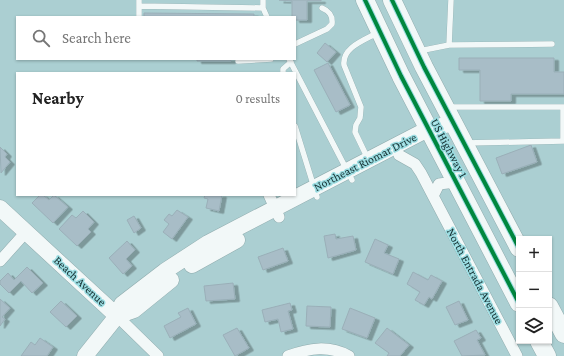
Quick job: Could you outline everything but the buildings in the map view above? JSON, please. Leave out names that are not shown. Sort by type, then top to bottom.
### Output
[{"type":"main road","name":"US Highway 1","points":[[365,0],[379,32],[430,134],[516,297]]},
{"type":"main road","name":"US Highway 1","points":[[392,0],[516,242]]},
{"type":"main road","points":[[550,308],[564,334]]},
{"type":"main road","points":[[541,344],[547,356]]},
{"type":"street","name":"Northeast Riomar Drive","points":[[86,356],[117,316],[122,304],[165,271],[208,243],[275,207],[315,193],[349,175],[399,155],[430,134],[450,115]]},
{"type":"street","name":"Northeast Riomar Drive","points":[[349,175],[368,159],[430,134]]},
{"type":"street","name":"North Entrada Avenue","points":[[399,155],[415,164],[517,356]]},
{"type":"street","points":[[433,196],[439,184],[456,182]]},
{"type":"street","name":"Beach Avenue","points":[[0,208],[158,356]]},
{"type":"street","points":[[0,261],[26,232]]},
{"type":"street","points":[[288,356],[299,352],[320,348],[340,352],[349,356]]},
{"type":"lane","points":[[263,0],[263,8],[267,16]]},
{"type":"lane","points":[[449,45],[451,0]]},
{"type":"lane","points":[[139,16],[139,3],[263,8]]},
{"type":"lane","points":[[296,44],[327,29],[332,24],[331,15],[328,10],[322,8]]},
{"type":"lane","points":[[368,159],[355,132],[356,125],[360,118],[360,107],[344,65],[343,58],[345,53],[353,47],[379,32]]},
{"type":"lane","points":[[417,51],[449,45],[552,44]]},
{"type":"lane","points":[[238,61],[254,60]]},
{"type":"lane","points":[[283,72],[283,69],[290,61],[296,72]]},
{"type":"lane","points":[[296,73],[349,175]]},
{"type":"lane","points":[[450,115],[563,107],[563,141],[464,143]]},
{"type":"lane","points":[[296,129],[315,193]]},
{"type":"cycle path","points":[[365,0],[401,76],[516,297]]},
{"type":"cycle path","points":[[392,0],[424,67],[516,242]]}]
